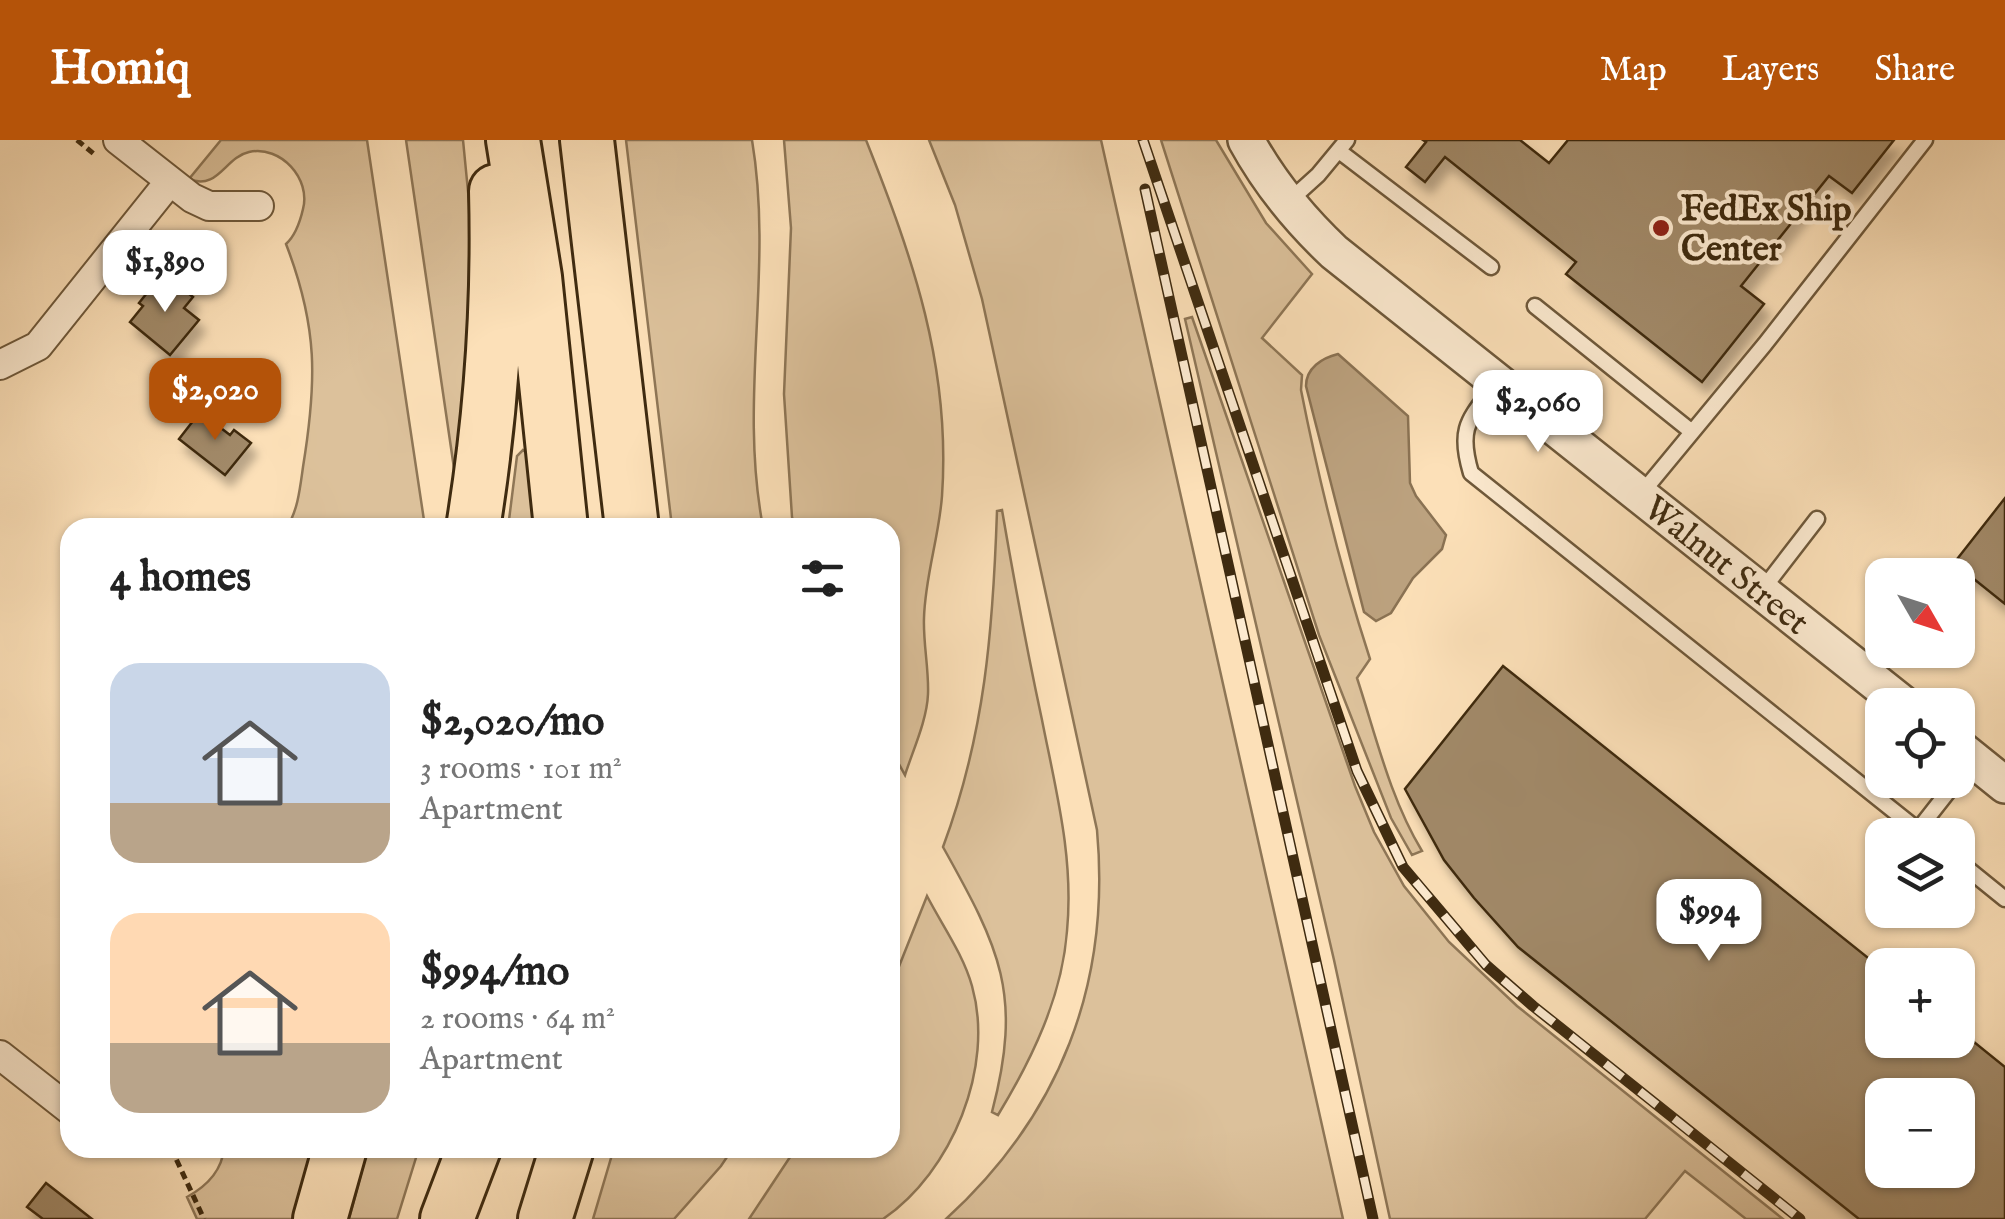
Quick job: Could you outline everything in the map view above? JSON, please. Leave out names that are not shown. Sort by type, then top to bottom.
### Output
[{"type":"highway","points":[[474,518],[494,322],[494,140]]},
{"type":"highway","points":[[513,140],[535,277],[559,518]]},
{"type":"highway","points":[[587,140],[631,518]]},
{"type":"highway","points":[[320,1219],[337,1158]]},
{"type":"highway","points":[[447,1219],[470,1158]]},
{"type":"highway","points":[[545,1219],[564,1158]]},
{"type":"street","points":[[118,140],[209,206],[259,206]]},
{"type":"street","name":"Walnut Street","points":[[1246,140],[1264,175],[1334,252],[1883,688]]},
{"type":"street","points":[[0,365],[38,346],[170,181]]},
{"type":"street","points":[[1975,762],[2005,785]]},
{"type":"street","points":[[0,1055],[60,1102]]},
{"type":"lane","points":[[1640,495],[1926,140]]},
{"type":"lane","points":[[1286,203],[1343,145],[1491,267]]},
{"type":"lane","points":[[1535,306],[1692,432]]},
{"type":"lane","points":[[1497,381],[1466,425],[1463,446],[1470,473],[1903,818]]},
{"type":"lane","points":[[1761,591],[1818,519]]},
{"type":"lane","points":[[1975,875],[2005,899]]},
{"type":"path","points":[[175,1158],[204,1219]]},
{"type":"shaded area","points":[[221,140],[367,140],[424,518],[292,518],[300,491],[312,381],[309,328],[286,244],[303,209],[302,186],[282,159],[261,151],[241,155],[207,181],[189,179]]},
{"type":"shaded area","points":[[406,140],[463,140],[471,222],[471,342],[455,475]]},
{"type":"shaded area","points":[[626,140],[752,140],[759,237],[754,430],[762,518],[671,518]]},
{"type":"shaded area","points":[[784,140],[866,140],[913,270],[941,403],[942,496],[925,603],[927,704],[905,775],[900,766],[900,518],[792,517],[784,394],[791,228]]},
{"type":"shaded area","points":[[929,140],[1101,140],[1343,1219],[946,1219],[986,1179],[1020,1136],[1048,1091],[1070,1043],[1085,993],[1095,941],[1099,887],[1097,830],[982,299],[955,205]]},
{"type":"shaded area","points":[[1161,140],[1216,140],[1266,223],[1312,274],[1262,338],[1302,375],[1301,390],[1323,492],[1370,659],[1357,678],[1392,788],[1422,851],[1412,855],[1391,818],[1319,635]]},
{"type":"shaded area","points":[[1192,317],[1355,786],[1374,832],[1404,886],[1449,942],[1517,1006],[1783,1219],[1746,1219],[1685,1171],[1645,1219],[1390,1219],[1185,319]]},
{"type":"shaded area","points":[[1338,354],[1408,416],[1410,483],[1446,535],[1442,549],[1413,578],[1391,613],[1376,621],[1364,612],[1306,386],[1316,365]]},
{"type":"shaded area","points":[[523,450],[527,453],[534,518],[509,518],[517,456]]},
{"type":"shaded area","points":[[1002,510],[1062,825],[1069,904],[1064,956],[1052,1003],[1033,1050],[998,1115],[992,1112],[1005,1035],[1000,974],[979,915],[943,847],[969,764],[977,722],[993,598],[997,511]]},
{"type":"shaded area","points":[[927,896],[963,963],[978,1017],[972,1083],[948,1146],[908,1199],[883,1219],[749,1219],[789,1158],[900,1158],[900,964]]},
{"type":"shaded area","points":[[222,1158],[315,1158],[300,1219],[197,1219],[187,1197],[212,1177]]},
{"type":"shaded area","points":[[365,1158],[416,1158],[397,1219],[349,1219]]},
{"type":"shaded area","points":[[611,1158],[726,1158],[674,1219],[593,1219]]},
{"type":"building","name":"FedEx Ship Center","points":[[1423,140],[1520,140],[1549,163],[1568,140],[1894,140],[1852,193],[1829,176],[1741,286],[1764,304],[1702,382],[1566,274],[1576,262],[1445,157],[1425,182],[1406,167],[1426,142]]},
{"type":"building","points":[[163,273],[193,297],[184,308],[199,320],[170,355],[130,322],[143,306],[139,303]]},
{"type":"building","points":[[200,412],[230,435],[234,430],[251,443],[225,475],[179,439]]},
{"type":"building","points":[[2005,498],[2005,604],[1975,580],[1975,558],[1958,558]]},
{"type":"building","points":[[1503,666],[1865,955],[1865,1058],[1975,1058],[1975,1043],[2005,1067],[2005,1219],[1859,1219],[1518,947],[1444,860],[1405,789]]},
{"type":"building","points":[[46,1183],[92,1219],[43,1219],[27,1207]]},
{"type":"railway","points":[[1143,140],[1357,771],[1403,867],[1486,965],[1800,1219]]},
{"type":"railway","points":[[1145,189],[1373,1219]]},
{"type":"place","name":"FedEx Ship Center","points":[[1661,228]]}]
